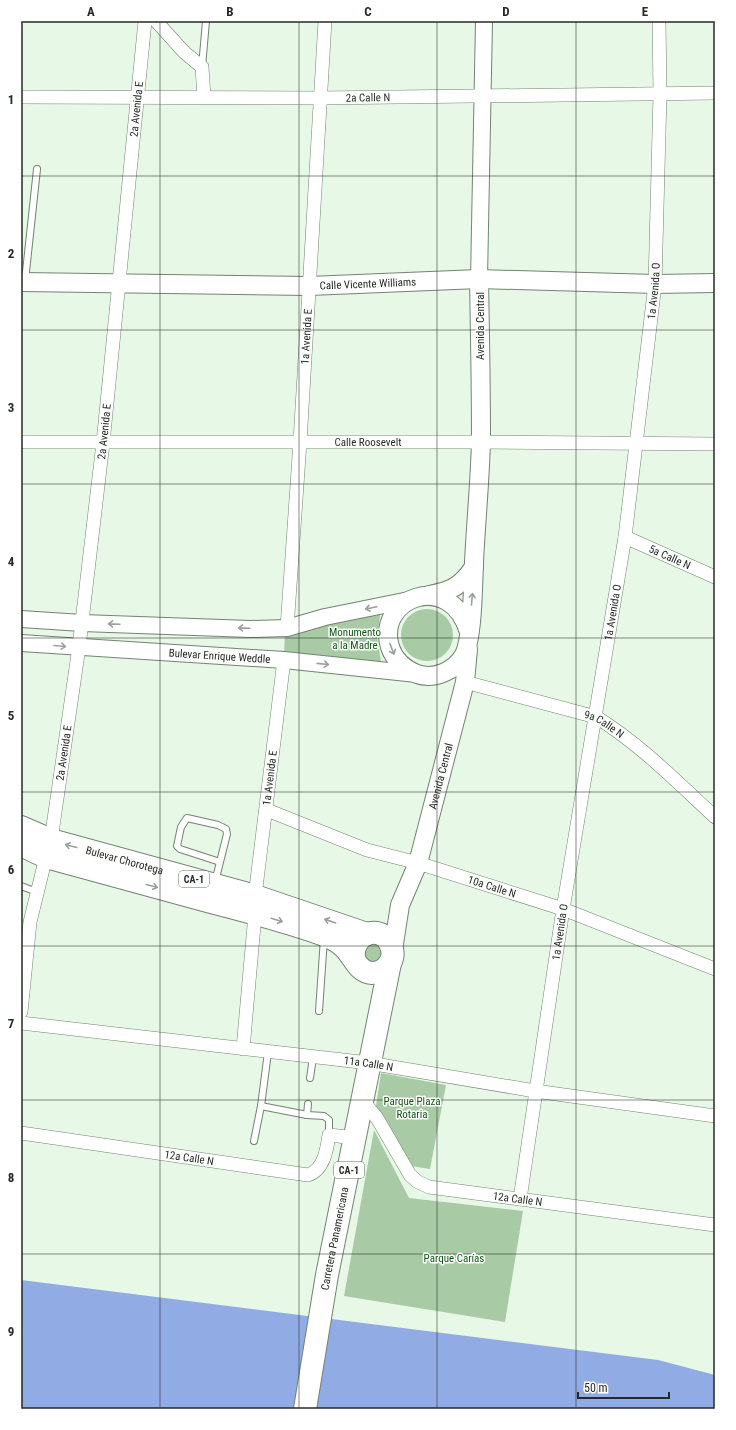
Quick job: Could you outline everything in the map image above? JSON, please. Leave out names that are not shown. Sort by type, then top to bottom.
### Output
[{"type":"highway","name":"Bulevar Chorotega","points":[[21,827],[48,848]]},
{"type":"highway","name":"Bulevar Chorotega","points":[[21,845],[48,848],[255,905],[370,933]]},
{"type":"highway","name":"Bulevar Chorotega","points":[[123,869],[214,884],[255,905],[335,940],[344,947],[360,965]]},
{"type":"highway","name":"CA-1","points":[[370,933],[385,937],[391,956]]},
{"type":"highway","points":[[370,933],[357,941],[354,946],[360,965],[380,972],[391,956]]},
{"type":"highway","name":"Carretera Panamericana","points":[[305,1409],[328,1276],[391,956]]},
{"type":"highway","name":"Carretera Panamericana","points":[[360,965],[376,1002],[371,1055]]},
{"type":"main road","name":"Calle Vicente Williams","points":[[23,282],[308,286],[479,279],[655,284],[715,283]]},
{"type":"main road","name":"Avenida Central","points":[[391,956],[400,905],[418,863],[465,682],[474,567],[480,442],[479,279]]},
{"type":"main road","points":[[416,598],[435,596],[448,600],[465,619],[469,638],[463,656],[455,666],[444,673],[424,675],[405,668],[395,659],[390,646],[388,633],[391,620],[399,608],[416,598],[453,589],[466,578],[474,567]]},
{"type":"main road","name":"Bulevar Enrique Weddle","points":[[424,675],[465,682]]},
{"type":"main road","name":"Avenida Central","points":[[370,933],[400,905]]},
{"type":"street","name":"2a Avenida E","points":[[21,1012],[25,922],[37,892],[48,848],[79,648],[102,442],[145,21]]},
{"type":"street","points":[[158,21],[184,52],[202,67],[204,97]]},
{"type":"street","name":"1a Avenida E","points":[[287,628],[300,442],[308,286],[325,21]]},
{"type":"street","name":"Avenida Central","points":[[479,279],[484,21]]},
{"type":"street","name":"1a Avenida O","points":[[520,1199],[563,909],[625,537],[655,284],[660,94],[659,21]]},
{"type":"street","name":"2a Calle N","points":[[21,98],[321,98],[715,93]]},
{"type":"street","name":"Calle Roosevelt","points":[[21,442],[480,442],[715,444]]},
{"type":"street","name":"5a Calle N","points":[[625,537],[715,577]]},
{"type":"street","points":[[21,619],[82,623],[250,629],[287,628],[325,617],[416,598]]},
{"type":"street","name":"Bulevar Enrique Weddle","points":[[21,642],[79,648],[284,660],[424,675]]},
{"type":"street","name":"1a Avenida E","points":[[243,1049],[255,905],[284,660]]},
{"type":"street","name":"9a Calle N","points":[[465,682],[596,717],[610,726],[657,764],[715,817]]},
{"type":"street","name":"10a Calle N","points":[[267,810],[367,850],[418,863],[563,909],[715,969]]},
{"type":"street","name":"11a Calle N","points":[[21,1023],[313,1057],[371,1055],[535,1091],[715,1116]]},
{"type":"street","name":"12a Calle N","points":[[363,1101],[377,1118],[410,1175],[418,1182],[430,1187],[715,1225]]},
{"type":"street","name":"12a Calle N","points":[[21,1133],[308,1175],[318,1170],[327,1152],[329,1135]]},
{"type":"street","points":[[329,1135],[356,1138]]},
{"type":"lane","points":[[202,67],[206,21]]},
{"type":"lane","points":[[23,282],[37,169]]},
{"type":"lane","points":[[214,884],[220,862],[227,834],[226,829],[218,825],[187,818],[182,827],[177,846],[180,849],[220,862]]},
{"type":"lane","points":[[21,886],[37,892]]},
{"type":"lane","points":[[319,1011],[324,935]]},
{"type":"lane","points":[[254,1142],[261,1106],[268,1052]]},
{"type":"lane","points":[[310,1078],[313,1057]]},
{"type":"lane","points":[[307,1115],[308,1104]]},
{"type":"lane","points":[[261,1106],[307,1115],[324,1116],[329,1120],[329,1135]]},
{"type":"green space","points":[[427,609],[437,611],[445,617],[451,625],[453,635],[451,645],[445,653],[437,659],[427,661],[417,659],[409,653],[403,645],[401,635],[403,625],[409,617],[417,611]]},
{"type":"green space","name":"Monumento a la Madre","points":[[381,610],[377,636],[381,662],[284,654],[285,633]]},
{"type":"green space","points":[[368,937],[388,953],[370,967],[358,948]]},
{"type":"green space","name":"Parque Plaza Rotaria","points":[[381,1073],[446,1085],[430,1169],[411,1166],[375,1112]]},
{"type":"green space","name":"Parque Carías","points":[[374,1130],[409,1198],[523,1211],[505,1322],[344,1296]]},
{"type":"water","points":[[21,1280],[658,1360],[715,1375],[715,1409],[21,1409]]}]
